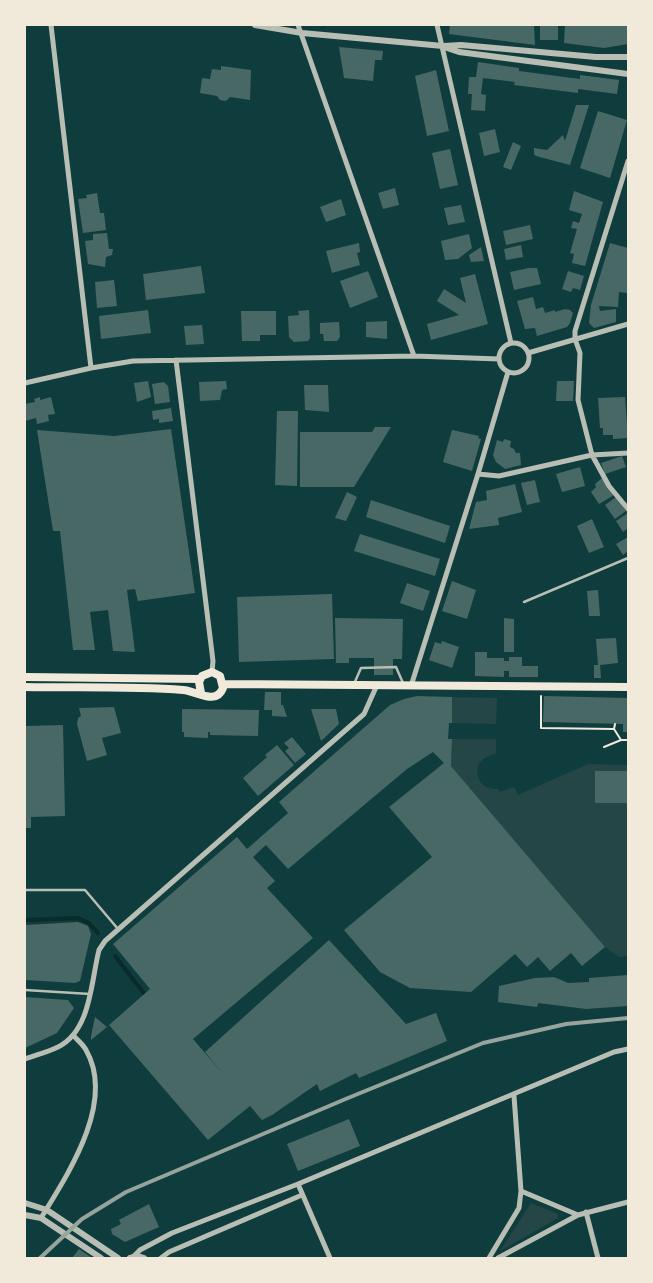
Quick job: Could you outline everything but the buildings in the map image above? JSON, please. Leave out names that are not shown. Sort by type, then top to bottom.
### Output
[{"type":"main road","points":[[25,687],[184,690],[201,693],[208,697],[216,697],[222,692],[224,684],[220,676],[212,672],[205,674],[200,679],[198,686],[201,693]]},
{"type":"main road","points":[[25,677],[200,679]]},
{"type":"main road","points":[[224,684],[628,687]]},
{"type":"street","points":[[52,25],[92,368]]},
{"type":"street","points":[[255,25],[302,34],[443,46],[461,45],[596,58],[628,58]]},
{"type":"street","points":[[298,25],[414,356]]},
{"type":"street","points":[[437,25],[511,343]]},
{"type":"street","points":[[443,46],[459,52],[628,74]]},
{"type":"street","points":[[628,161],[575,331],[575,339],[580,353],[578,400],[592,455],[609,486],[628,509]]},
{"type":"street","points":[[528,353],[628,324]]},
{"type":"street","points":[[511,343],[523,346],[528,353],[528,362],[524,369],[517,373],[508,372],[502,367],[499,358],[504,347],[511,343]]},
{"type":"street","points":[[25,383],[133,361],[414,356],[499,358]]},
{"type":"street","points":[[176,360],[213,661],[212,672]]},
{"type":"street","points":[[408,686],[478,474],[508,372]]},
{"type":"street","points":[[478,474],[499,476],[592,455],[628,453]]},
{"type":"street","points":[[25,1058],[59,1046],[73,1035],[83,1017],[100,950],[105,941],[364,714],[377,686]]},
{"type":"street","points":[[41,1218],[53,1203],[71,1165],[92,1119],[95,1104],[96,1088],[86,1050],[73,1035]]},
{"type":"street","points":[[131,1257],[172,1233],[514,1096],[614,1052],[628,1049]]},
{"type":"street","points":[[489,1258],[519,1208],[521,1191],[514,1096]]},
{"type":"street","points":[[298,1184],[330,1258]]},
{"type":"street","points":[[521,1191],[578,1215]]},
{"type":"street","points":[[161,1258],[169,1252],[302,1195]]},
{"type":"street","points":[[498,1258],[578,1215],[628,1202]]},
{"type":"street","points":[[25,1203],[47,1210],[118,1258]]},
{"type":"street","points":[[586,1212],[598,1258]]},
{"type":"street","points":[[25,1215],[41,1218],[101,1258]]},
{"type":"street","points":[[131,1257],[144,1258]]},
{"type":"lane","points":[[524,602],[628,558]]},
{"type":"lane","points":[[353,685],[361,668],[396,667],[408,686]]},
{"type":"lane","points":[[25,890],[86,890],[118,929]]},
{"type":"lane","points":[[25,990],[90,994]]},
{"type":"path","points":[[541,694],[541,728],[614,729]]},
{"type":"path","points":[[614,724],[614,729],[620,740]]},
{"type":"path","points":[[604,747],[620,740],[628,740]]},
{"type":"shaded area","points":[[452,697],[497,698],[496,724],[452,723]]},
{"type":"shaded area","points":[[452,739],[496,739],[496,753],[483,759],[478,766],[479,780],[485,786],[498,789],[500,792],[514,787],[518,795],[588,764],[628,765],[628,956],[619,957],[605,947],[451,766]]},
{"type":"shaded area","points":[[531,1203],[558,1214],[558,1218],[500,1251]]},
{"type":"waterway","points":[[25,920],[78,918],[89,923],[98,933]]},
{"type":"waterway","points":[[115,956],[146,996]]},
{"type":"railway","points":[[40,1258],[82,1219],[126,1192],[348,1098],[483,1043],[566,1024],[628,1018]]}]
